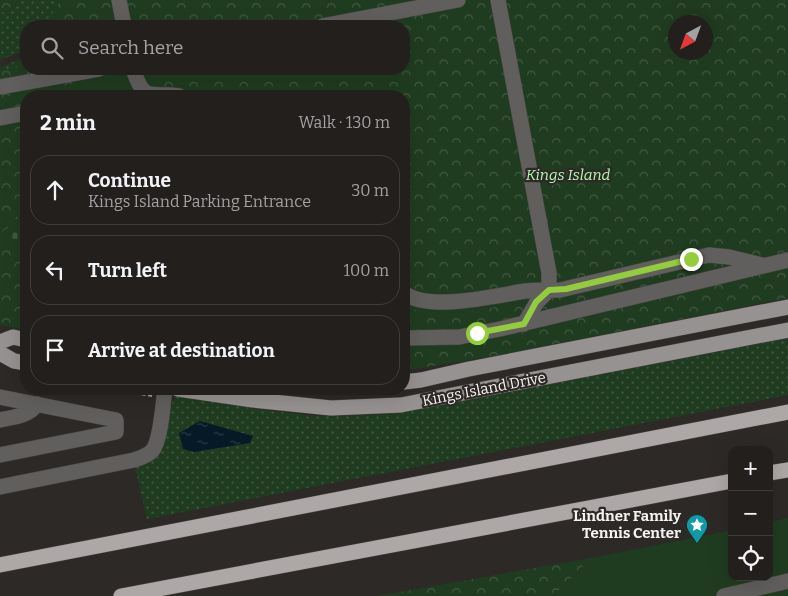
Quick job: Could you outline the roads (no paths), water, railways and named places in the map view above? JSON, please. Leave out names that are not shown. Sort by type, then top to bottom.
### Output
[{"type":"highway","points":[[0,565],[788,412]]},
{"type":"highway","points":[[773,472],[788,470]]},
{"type":"highway","points":[[121,596],[728,482]]},
{"type":"main road","name":"Kings Island Drive","points":[[410,381],[788,307]]},
{"type":"main road","name":"Kings Island Drive","points":[[219,395],[331,408],[401,405],[788,330]]},
{"type":"main road","points":[[0,342],[13,338],[20,339]]},
{"type":"main road","points":[[0,353],[14,361],[20,362]]},
{"type":"lane","points":[[119,0],[123,20]]},
{"type":"lane","points":[[353,20],[458,0]]},
{"type":"lane","points":[[498,0],[549,273],[549,290],[536,302],[524,324]]},
{"type":"lane","points":[[0,88],[68,75]]},
{"type":"lane","points":[[135,75],[138,85],[145,90]]},
{"type":"lane","points":[[0,118],[20,114]]},
{"type":"lane","points":[[410,296],[417,299],[453,301],[566,289],[709,255],[763,266]]},
{"type":"lane","points":[[707,279],[723,257]]},
{"type":"lane","points":[[410,338],[458,337],[524,324],[788,260]]},
{"type":"lane","points":[[0,487],[134,460],[145,456],[153,450],[158,437],[164,395]]},
{"type":"lane","points":[[0,397],[116,420],[116,432],[0,455]]},
{"type":"lane","points":[[0,420],[33,411],[38,404]]},
{"type":"lane","points":[[724,596],[788,581]]},
{"type":"water","points":[[200,421],[253,436],[250,443],[194,452],[183,449],[179,433]]},
{"type":"place","name":"Lindner Family Tennis Center","points":[[697,544]]},
{"type":"park label","name":"Kings Island","points":[[568,175]]}]
